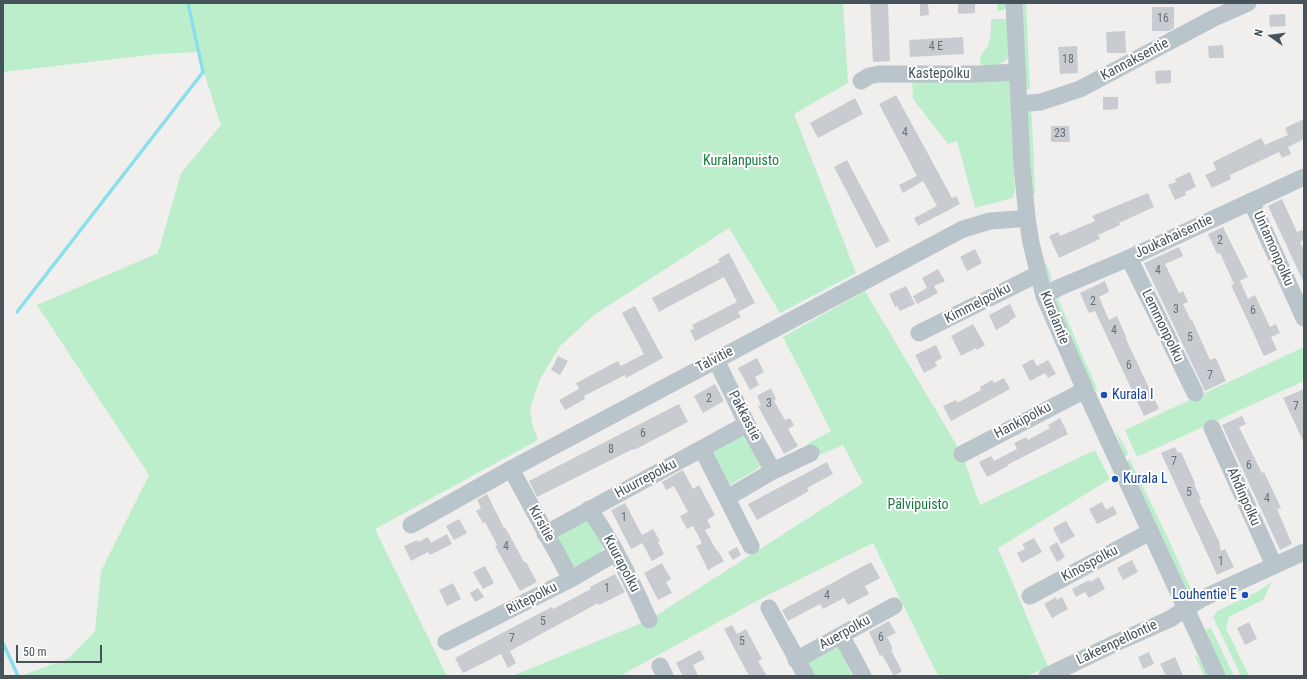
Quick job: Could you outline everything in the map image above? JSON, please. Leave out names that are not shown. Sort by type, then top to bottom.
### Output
[{"type":"street","name":"Kuralantie","points":[[1014,3],[1022,166],[1027,217],[1038,274],[1044,296],[1150,532],[1218,676]]},
{"type":"street","name":"Kannaksentie","points":[[1019,104],[1041,102],[1080,89],[1214,11],[1248,3]]},
{"type":"street","name":"Kastepolku","points":[[862,81],[869,76],[879,74],[977,74],[1018,72]]},
{"type":"street","name":"Joukahaisentie","points":[[1044,296],[1058,288],[1129,258],[1304,177]]},
{"type":"street","name":"Untamonpolku","points":[[1251,201],[1304,318]]},
{"type":"street","name":"Talvitie","points":[[411,525],[716,360],[963,229],[990,222],[1027,217]]},
{"type":"street","name":"Lemmonpolku","points":[[1129,258],[1195,393]]},
{"type":"street","name":"Kimmelpolku","points":[[919,334],[1038,274]]},
{"type":"street","name":"Pakkastie","points":[[716,360],[747,424],[773,471]]},
{"type":"street","name":"Hankipolku","points":[[962,454],[1085,390]]},
{"type":"street","name":"Huurrepolku","points":[[545,534],[747,424]]},
{"type":"street","name":"Ahdinpolku","points":[[1212,428],[1274,565]]},
{"type":"street","points":[[702,449],[751,546]]},
{"type":"street","points":[[727,498],[773,471],[811,453]]},
{"type":"street","name":"Kirsitie","points":[[511,470],[571,579]]},
{"type":"street","name":"Kuurapolku","points":[[589,510],[604,530],[632,582],[649,620]]},
{"type":"street","name":"Kinospolku","points":[[1030,596],[1150,532]]},
{"type":"street","name":"Lakeenpellontie","points":[[1047,676],[1170,619],[1201,599],[1304,552]]},
{"type":"street","name":"Riitepolku","points":[[446,642],[571,579],[616,553]]},
{"type":"street","name":"Auerpolku","points":[[796,660],[894,606]]},
{"type":"street","points":[[769,608],[806,676]]},
{"type":"street","points":[[841,636],[863,676]]},
{"type":"green space","name":"Kuralanpuisto","points":[[3,3],[843,3],[848,83],[794,114],[856,273],[780,313],[729,228],[594,315],[560,346],[540,379],[530,408],[532,423],[538,440],[375,529],[447,676],[21,676],[69,658],[95,631],[101,571],[149,475],[37,305],[158,253],[181,173],[221,125],[197,52],[159,54],[3,72]]},
{"type":"green space","points":[[997,3],[1007,3],[1007,8],[998,11]]},
{"type":"green space","points":[[1020,3],[1026,3],[1030,89],[1027,89]]},
{"type":"green space","points":[[991,19],[1007,19],[1010,52],[1007,60],[997,65],[987,66],[980,63],[980,60],[989,43],[991,34]]},
{"type":"green space","points":[[1009,75],[1015,193],[1012,198],[975,208],[957,141],[948,144],[913,99],[912,79]]},
{"type":"green space","points":[[1028,111],[1031,112],[1032,120],[1035,194],[1031,195],[1027,120]]},
{"type":"green space","points":[[1036,241],[1050,273],[1052,282],[1049,281]]},
{"type":"green space","name":"Pälvipuisto","points":[[865,291],[962,454],[980,505],[1095,450],[1110,479],[998,548],[1048,667],[1027,676],[938,676],[873,543],[764,597],[620,676],[512,676],[649,620],[863,483],[843,445],[813,458],[807,444],[831,431],[783,337]]},
{"type":"green space","points":[[1057,299],[1098,391],[1095,390],[1088,380],[1055,302]]},
{"type":"green space","points":[[1304,347],[1304,381],[1137,457],[1125,430]]},
{"type":"green space","points":[[1115,429],[1127,451],[1128,455],[1124,456]]},
{"type":"green space","points":[[746,433],[760,465],[759,468],[728,486],[711,454],[712,449]]},
{"type":"green space","points":[[1130,460],[1193,594],[1189,593],[1183,586],[1127,461]]},
{"type":"green space","points":[[586,517],[603,547],[599,554],[592,560],[574,567],[554,533]]},
{"type":"green space","points":[[1272,582],[1263,600],[1229,617],[1226,628],[1249,676],[1241,676],[1213,617],[1217,611],[1257,592]]},
{"type":"green space","points":[[1211,628],[1234,676],[1223,676],[1204,630]]},
{"type":"green space","points":[[835,646],[839,647],[852,676],[811,676],[806,663]]},
{"type":"green space","points":[[1196,655],[1212,676],[1204,676],[1195,656]]},
{"type":"building","points":[[870,3],[888,3],[890,61],[873,62]]},
{"type":"building","points":[[920,3],[928,3],[929,15],[920,16]]},
{"type":"building","points":[[958,3],[975,3],[975,13],[958,14]]},
{"type":"building","points":[[1152,7],[1174,7],[1174,28],[1169,31],[1152,31]]},
{"type":"building","points":[[1285,14],[1286,26],[1270,27],[1269,15]]},
{"type":"building","points":[[1125,31],[1126,53],[1107,53],[1106,32]]},
{"type":"building","points":[[963,37],[964,54],[910,57],[909,40]]},
{"type":"building","points":[[1223,45],[1224,58],[1209,58],[1208,46]]},
{"type":"building","points":[[1077,46],[1078,73],[1060,74],[1058,47]]},
{"type":"building","points":[[1171,70],[1171,83],[1156,84],[1155,71]]},
{"type":"building","points":[[896,95],[952,198],[956,196],[960,204],[918,226],[914,218],[937,206],[923,181],[903,193],[899,185],[917,176],[879,104]]},
{"type":"building","points":[[1103,97],[1118,97],[1118,109],[1103,110]]},
{"type":"building","points":[[855,98],[863,114],[818,138],[810,123]]},
{"type":"building","points":[[1304,119],[1304,139],[1288,147],[1291,154],[1282,158],[1279,152],[1230,175],[1231,179],[1212,188],[1205,175],[1216,170],[1213,162],[1261,138],[1265,145],[1288,135],[1285,128]]},
{"type":"building","points":[[1051,126],[1069,126],[1070,142],[1051,142]]},
{"type":"building","points":[[847,160],[890,241],[876,248],[834,167]]},
{"type":"building","points":[[1190,172],[1196,187],[1185,192],[1186,195],[1175,200],[1168,185],[1176,182],[1175,179]]},
{"type":"building","points":[[1148,193],[1154,207],[1119,223],[1120,225],[1098,235],[1100,239],[1059,258],[1049,236],[1058,232],[1060,236],[1095,221],[1092,216]]},
{"type":"building","points":[[1282,199],[1297,232],[1304,229],[1304,240],[1300,242],[1304,250],[1304,283],[1268,206]]},
{"type":"building","points":[[1223,227],[1248,277],[1240,281],[1248,299],[1255,295],[1270,327],[1276,324],[1280,333],[1271,337],[1277,350],[1264,356],[1231,285],[1234,284],[1220,253],[1217,254],[1208,234]]},
{"type":"building","points":[[1179,247],[1183,256],[1165,264],[1179,293],[1183,291],[1188,302],[1183,304],[1210,360],[1216,358],[1226,381],[1205,391],[1144,263]]},
{"type":"building","points":[[975,249],[982,263],[967,271],[960,257]]},
{"type":"building","points":[[729,253],[755,303],[738,312],[741,317],[695,341],[690,330],[694,329],[692,325],[737,302],[724,277],[659,312],[652,298],[720,262],[718,259]]},
{"type":"building","points":[[938,269],[945,281],[934,286],[938,293],[917,304],[913,296],[927,288],[922,278]]},
{"type":"building","points":[[1105,281],[1109,292],[1099,297],[1109,320],[1117,316],[1126,339],[1159,409],[1144,416],[1095,311],[1089,313],[1080,293]]},
{"type":"building","points":[[906,286],[915,304],[900,311],[897,306],[895,307],[889,294]]},
{"type":"building","points":[[1010,304],[1016,317],[996,330],[989,315]]},
{"type":"building","points":[[635,306],[663,358],[626,378],[625,375],[584,396],[585,399],[565,410],[559,400],[579,389],[576,383],[618,361],[621,366],[644,354],[622,313]]},
{"type":"building","points":[[973,324],[985,345],[977,350],[976,348],[961,356],[951,336]]},
{"type":"building","points":[[936,345],[942,358],[935,362],[937,366],[924,373],[915,355]]},
{"type":"building","points":[[558,356],[568,361],[560,375],[551,370]]},
{"type":"building","points":[[757,358],[764,372],[755,377],[759,385],[750,390],[738,368]]},
{"type":"building","points":[[1033,359],[1037,366],[1048,360],[1056,374],[1048,378],[1045,373],[1030,381],[1022,365]]},
{"type":"building","points":[[1004,378],[1010,389],[951,421],[943,406],[956,400],[957,403],[981,390],[980,387],[992,380],[994,383]]},
{"type":"building","points":[[715,384],[724,401],[703,413],[694,396]]},
{"type":"building","points":[[771,388],[776,399],[774,401],[785,420],[790,418],[794,425],[788,429],[798,446],[784,454],[758,406],[761,405],[757,396]]},
{"type":"building","points":[[1304,389],[1304,443],[1283,398]]},
{"type":"building","points":[[679,404],[688,422],[537,497],[529,481]]},
{"type":"building","points":[[1242,416],[1246,424],[1239,427],[1262,473],[1264,472],[1281,508],[1277,509],[1292,544],[1280,550],[1222,425]]},
{"type":"building","points":[[1060,418],[1068,434],[1007,465],[1008,466],[987,477],[979,462],[991,456],[994,461],[1017,449],[1014,443],[1026,437],[1028,440],[1050,428],[1048,425]]},
{"type":"building","points":[[1175,447],[1178,453],[1181,452],[1195,483],[1194,484],[1201,499],[1199,500],[1219,541],[1221,551],[1225,549],[1234,567],[1217,575],[1161,453]]},
{"type":"building","points":[[827,462],[833,474],[807,488],[809,491],[757,520],[748,504]]},
{"type":"building","points":[[683,470],[693,489],[699,485],[715,515],[707,520],[711,527],[705,530],[724,561],[708,570],[696,546],[702,543],[693,526],[687,529],[680,516],[688,512],[674,486],[666,490],[662,482]]},
{"type":"building","points":[[487,494],[504,528],[505,527],[537,582],[520,591],[495,546],[497,545],[485,522],[483,523],[476,511],[481,508],[477,500]]},
{"type":"building","points":[[1102,502],[1106,510],[1113,506],[1117,514],[1097,524],[1089,509]]},
{"type":"building","points":[[625,503],[642,535],[653,529],[660,541],[658,542],[664,554],[652,561],[642,543],[631,549],[611,510]]},
{"type":"building","points":[[459,519],[467,533],[454,540],[446,526]]},
{"type":"building","points":[[1066,521],[1075,536],[1061,544],[1053,528]]},
{"type":"building","points":[[447,534],[452,544],[430,555],[428,552],[411,561],[404,546],[428,537],[431,543]]},
{"type":"building","points":[[1034,538],[1042,552],[1022,563],[1017,553],[1025,549],[1022,544]]},
{"type":"building","points":[[1057,542],[1065,557],[1057,562],[1049,547]]},
{"type":"building","points":[[737,547],[741,555],[733,560],[728,552]]},
{"type":"building","points":[[1132,560],[1138,572],[1123,580],[1117,568]]},
{"type":"building","points":[[871,562],[880,578],[865,586],[869,594],[848,605],[844,598],[823,609],[820,604],[788,621],[782,610]]},
{"type":"building","points":[[662,563],[671,579],[666,582],[672,593],[658,600],[644,573]]},
{"type":"building","points":[[485,566],[494,583],[483,589],[473,572]]},
{"type":"building","points":[[615,574],[625,592],[599,605],[598,603],[510,651],[516,663],[508,668],[501,654],[463,673],[455,658],[552,607],[553,609],[591,589],[590,587]]},
{"type":"building","points":[[1099,577],[1105,589],[1089,598],[1085,592],[1076,597],[1072,589],[1089,580],[1090,582]]},
{"type":"building","points":[[453,583],[461,599],[447,606],[439,590]]},
{"type":"building","points":[[478,588],[484,597],[475,602],[470,593]]},
{"type":"building","points":[[1056,597],[1057,600],[1062,597],[1068,609],[1052,618],[1044,604]]},
{"type":"building","points":[[889,621],[896,633],[887,637],[893,649],[891,650],[902,671],[894,676],[882,655],[880,656],[869,632]]},
{"type":"building","points":[[1249,622],[1257,639],[1245,645],[1237,628]]},
{"type":"building","points":[[732,625],[737,634],[746,629],[762,659],[758,661],[767,676],[749,676],[724,629]]},
{"type":"building","points":[[700,650],[705,659],[693,665],[698,676],[683,676],[676,663]]},
{"type":"building","points":[[1149,652],[1154,664],[1143,669],[1138,657]]},
{"type":"building","points":[[1175,657],[1183,676],[1166,676],[1160,664]]},
{"type":"waterway","points":[[17,312],[203,72],[188,3]]},
{"type":"waterway","points":[[3,643],[18,676]]},
{"type":"place","name":"Kurala I","points":[[1104,395]]},
{"type":"place","name":"Kurala L","points":[[1115,479]]},
{"type":"place","name":"Louhentie E","points":[[1245,595]]}]
